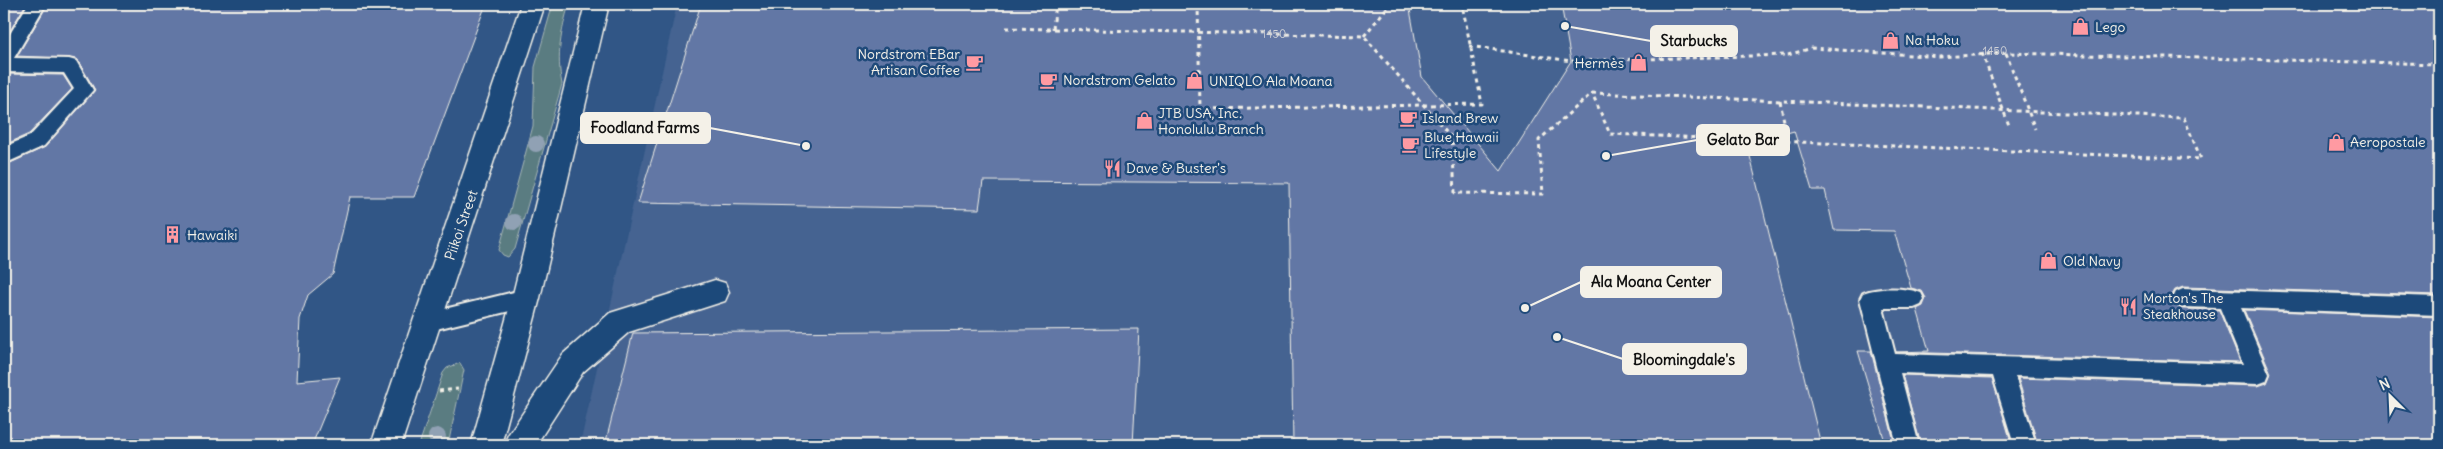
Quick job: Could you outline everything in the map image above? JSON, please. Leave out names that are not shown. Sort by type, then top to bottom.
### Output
[{"type":"street","name":"Piikoi Street","points":[[386,445],[533,4]]},
{"type":"street","points":[[486,445],[526,298],[597,4]]},
{"type":"street","points":[[519,445],[573,363],[620,322],[715,292]]},
{"type":"lane","points":[[4,59],[37,4]]},
{"type":"lane","points":[[4,65],[69,66],[84,90],[37,141],[4,156]]},
{"type":"lane","points":[[428,322],[526,298]]},
{"type":"lane","points":[[2183,298],[2439,306]]},
{"type":"lane","points":[[1886,364],[2258,374],[2226,298]]},
{"type":"lane","points":[[1908,445],[1870,299],[1914,299]]},
{"type":"lane","points":[[2002,367],[2025,445]]},
{"type":"path","points":[[1054,29],[1056,4]]},
{"type":"path","points":[[1198,4],[1200,109],[1482,104],[1462,4]]},
{"type":"path","points":[[1364,36],[1390,4]]},
{"type":"path","points":[[1199,32],[1006,28],[1364,36],[1452,138],[1456,193],[1543,194],[1539,140],[1592,93],[2184,118],[2201,158],[1610,134],[1592,93]]},
{"type":"path","points":[[1470,46],[1571,61],[1788,54],[1812,48],[1940,57],[2006,53],[2439,64]]},
{"type":"path","points":[[1982,53],[2010,128]]},
{"type":"path","points":[[2006,53],[2035,129]]},
{"type":"path","points":[[1780,101],[1788,141]]},
{"type":"path","points":[[439,391],[458,389]]},
{"type":"shaded area","points":[[677,4],[2439,4],[2439,445],[580,445]]},
{"type":"green space","points":[[553,4],[569,4],[559,53],[562,84],[515,249],[508,257],[499,250],[533,126],[535,67]]},
{"type":"green space","points":[[460,363],[464,370],[448,445],[419,445],[443,373],[447,368]]},
{"type":"building","points":[[4,4],[26,4],[4,41]]},
{"type":"building","name":"Hawaiki","points":[[48,4],[486,4],[414,197],[350,197],[333,274],[308,295],[300,319],[297,381],[340,377],[312,445],[4,445],[4,166],[45,147],[95,90],[77,59],[17,56]]},
{"type":"building","points":[[701,4],[1409,4],[1422,77],[1501,171],[1571,61],[1561,4],[2439,4],[2439,295],[2183,287],[2175,290],[2171,297],[2175,306],[2183,309],[2219,310],[2240,362],[1896,352],[1929,351],[1917,309],[1923,306],[1926,298],[1922,291],[1911,288],[1894,231],[1834,230],[1825,190],[1812,190],[1794,131],[1747,144],[1821,445],[1293,445],[1289,183],[983,181],[979,209],[638,203]]},
{"type":"building","points":[[4,74],[63,75],[72,89],[29,134],[4,145]]},
{"type":"building","points":[[2244,310],[2439,317],[2439,445],[2038,445],[2018,378],[2258,386],[2267,383],[2271,373]]},
{"type":"building","points":[[1139,329],[1133,445],[605,445],[633,333]]},
{"type":"building","points":[[1858,351],[1871,351],[1895,445],[1886,445]]},
{"type":"building","points":[[1902,375],[1992,378],[2012,445],[1921,445]]},
{"type":"place","name":"Starbucks","points":[[1565,26]]},
{"type":"place","name":"Lego","points":[[2081,27]]},
{"type":"place","name":"Na Hoku","points":[[1891,40]]},
{"type":"place","name":"Nordstrom EBar Artisan Coffee","points":[[974,62]]},
{"type":"place","name":"Hermès","points":[[1638,63]]},
{"type":"place","name":"Nordstrom Gelato","points":[[1049,80]]},
{"type":"place","name":"UNIQLO Ala Moana","points":[[1195,81]]},
{"type":"place","name":"Island Brew","points":[[1408,118]]},
{"type":"place","name":"JTB USA, Inc. Honolulu Branch","points":[[1144,121]]},
{"type":"place","name":"Aeropostale","points":[[2336,142]]},
{"type":"place","name":"Blue Hawaii Lifestyle","points":[[1410,145]]},
{"type":"place","name":"Foodland Farms","points":[[806,146]]},
{"type":"place","name":"Gelato Bar","points":[[1606,156]]},
{"type":"place","name":"Dave & Buster's","points":[[1112,168]]},
{"type":"place","name":"Hawaiki","points":[[173,235]]},
{"type":"place","name":"Old Navy","points":[[2049,261]]},
{"type":"place","name":"Morton's The Steakhouse","points":[[2129,306]]},
{"type":"place","name":"Ala Moana Center","points":[[1525,308]]},
{"type":"place","name":"Bloomingdale's","points":[[1557,337]]}]
